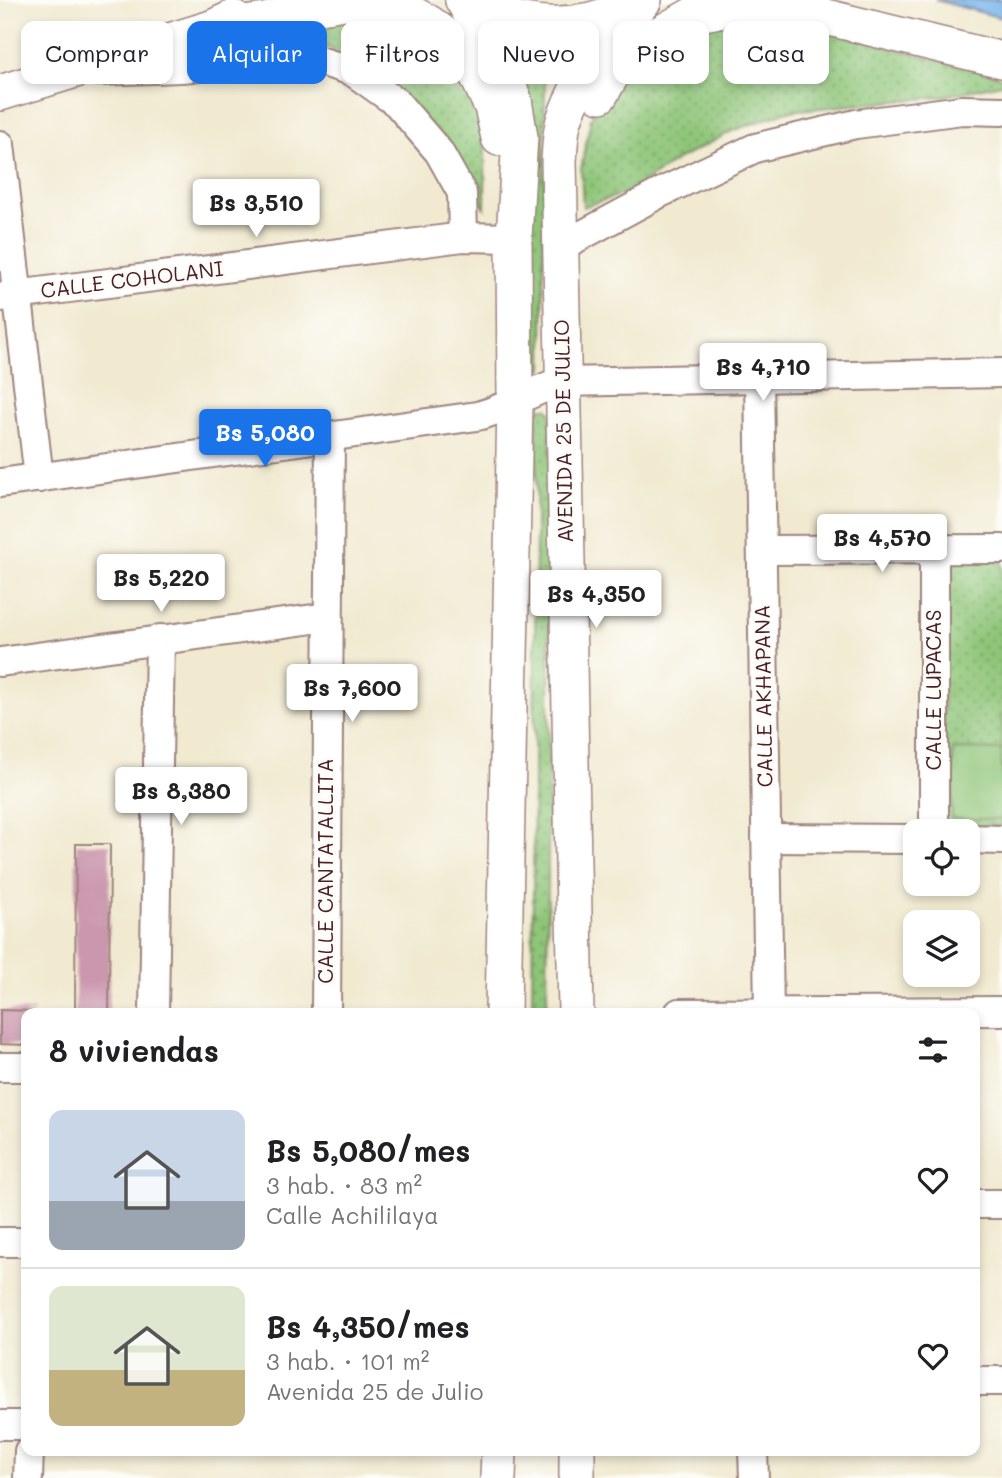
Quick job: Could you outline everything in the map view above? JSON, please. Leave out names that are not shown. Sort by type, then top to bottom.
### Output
[{"type":"main road","points":[[227,21],[272,0]]},
{"type":"main road","points":[[463,0],[523,23],[555,25],[587,22],[643,0]]},
{"type":"main road","points":[[463,0],[500,64],[514,100],[520,137],[513,238],[515,402],[503,1008]]},
{"type":"main road","name":"AVENIDA 25 DE JULIO","points":[[576,1008],[559,161],[564,119],[583,80],[643,0]]},
{"type":"main road","points":[[838,0],[1002,46]]},
{"type":"main road","points":[[266,21],[302,9],[345,2],[402,8],[429,23],[457,44],[476,73],[492,107],[503,155],[513,238]]},
{"type":"main road","points":[[562,246],[575,192],[579,142],[596,102],[615,69],[647,41],[693,15],[749,4],[805,12],[1002,60]]},
{"type":"main road","points":[[0,93],[30,84]]},
{"type":"main road","points":[[498,1478],[499,1456]]},
{"type":"main road","points":[[577,1456],[577,1478]]},
{"type":"street","points":[[173,68],[307,57],[352,71],[397,103],[439,152],[462,193],[463,237]]},
{"type":"street","points":[[562,246],[662,192],[755,148],[856,124],[962,110],[1002,111]]},
{"type":"street","points":[[0,145],[10,296],[39,478]]},
{"type":"street","name":"CALLE COHOLANI","points":[[10,296],[463,237],[513,238]]},
{"type":"street","points":[[0,483],[477,416],[562,382],[1002,373]]},
{"type":"street","name":"CALLE AKHAPANA","points":[[760,378],[769,1008]]},
{"type":"street","name":"CALLE CANTATALLITA","points":[[326,1008],[330,435]]},
{"type":"street","name":"CALLE LUPACAS","points":[[934,549],[934,819]]},
{"type":"street","points":[[762,550],[1002,549]]},
{"type":"street","points":[[0,662],[328,617]]},
{"type":"street","points":[[154,1008],[160,639]]},
{"type":"street","points":[[766,838],[903,839]]},
{"type":"street","points":[[980,839],[1002,839]]},
{"type":"street","points":[[980,1011],[1002,1011]]},
{"type":"street","points":[[0,1067],[21,1067]]},
{"type":"street","points":[[980,1204],[1002,1204]]},
{"type":"street","points":[[0,1242],[21,1242]]},
{"type":"street","points":[[980,1381],[1002,1381]]},
{"type":"street","points":[[0,1425],[21,1425]]},
{"type":"street","points":[[28,1478],[29,1456]]},
{"type":"street","points":[[753,1456],[754,1478]]},
{"type":"green space","points":[[342,15],[381,21],[341,21],[341,53],[327,47],[327,21],[310,21]]},
{"type":"green space","points":[[775,17],[790,21],[733,21]]},
{"type":"green space","points":[[723,22],[723,84],[829,84],[829,31],[1002,77],[1002,84],[940,97],[788,111],[732,131],[677,160],[629,192],[583,207],[581,169],[591,118],[609,90],[617,84],[709,84],[709,23]]},
{"type":"green space","points":[[464,82],[480,111],[484,131],[485,208],[406,99],[391,84],[464,84]]},
{"type":"green space","points":[[527,84],[545,84],[543,368],[538,373],[529,371],[526,366]]},
{"type":"green space","points":[[542,408],[551,412],[547,1008],[532,1008],[537,413]]},
{"type":"green space","points":[[943,557],[1002,558],[1002,826],[980,826],[980,819],[944,819]]},
{"type":"green space","points":[[953,749],[1002,750],[1002,819],[952,819]]},
{"type":"water","points":[[935,0],[1002,0],[1002,18]]},
{"type":"building","points":[[76,844],[110,844],[109,1008],[75,1008]]},
{"type":"building","points":[[0,1010],[21,1011],[21,1045],[0,1044]]}]
